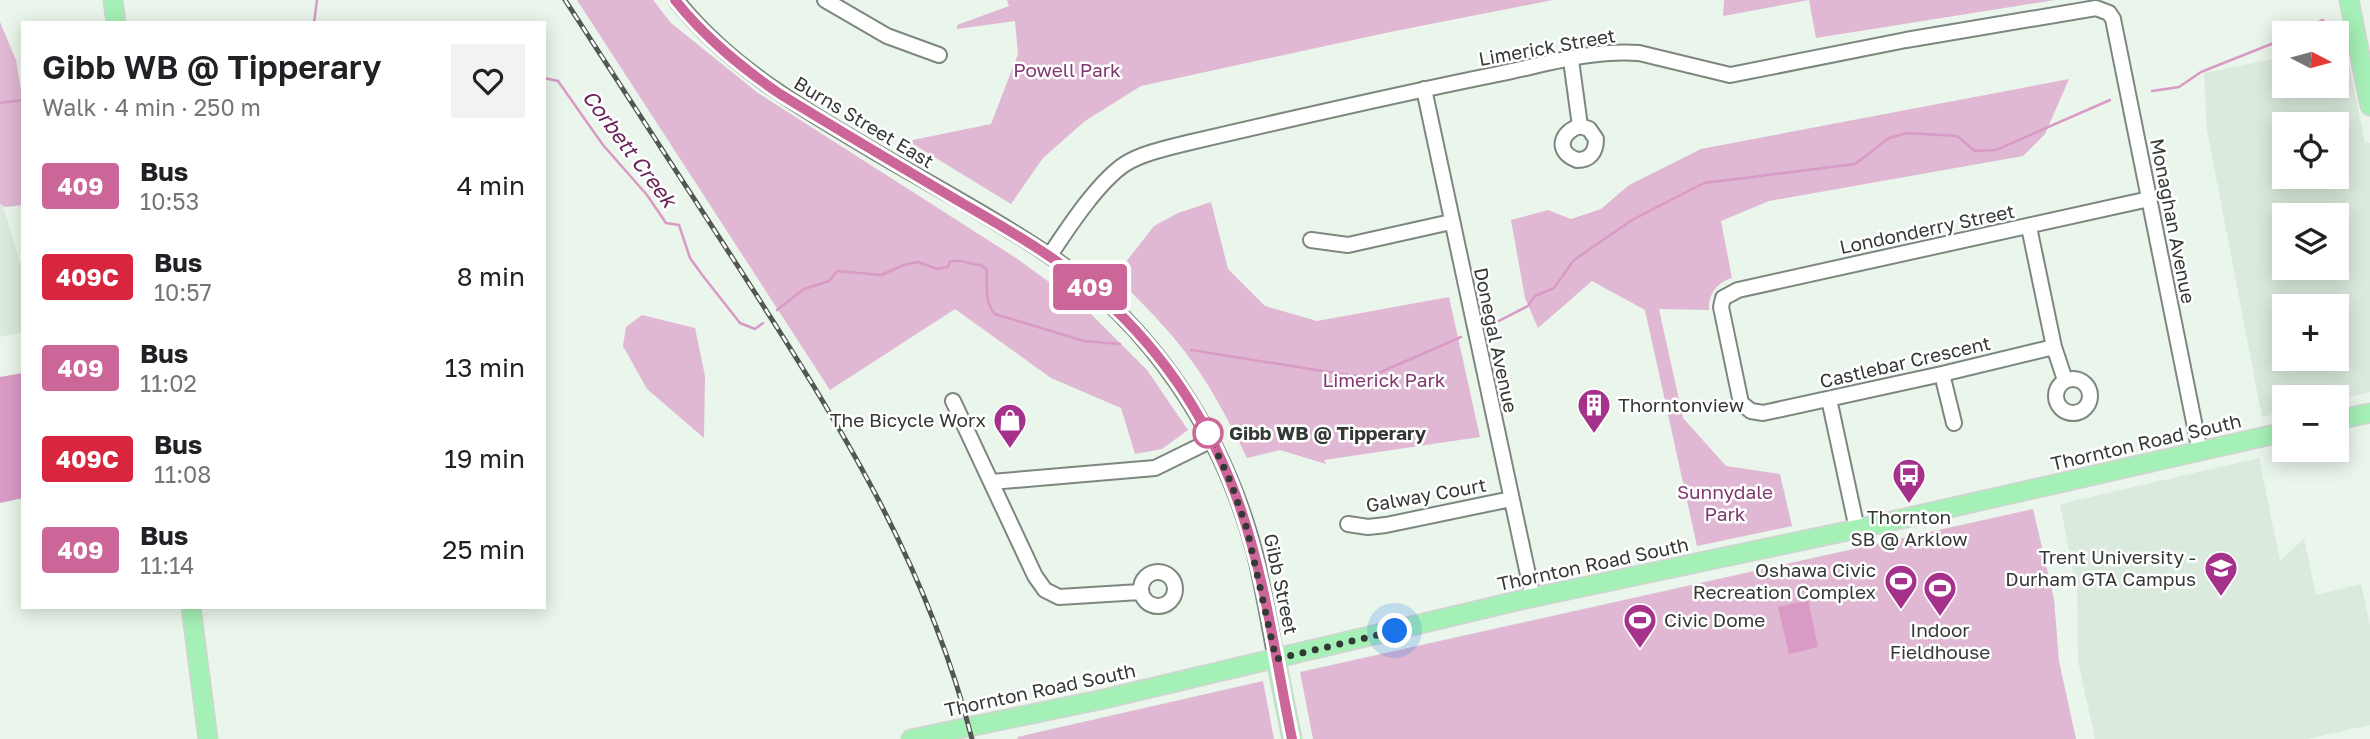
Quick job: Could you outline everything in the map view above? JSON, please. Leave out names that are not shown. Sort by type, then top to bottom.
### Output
[{"type":"main road","points":[[113,0],[116,21]]},
{"type":"main road","points":[[2349,0],[2370,106]]},
{"type":"main road","points":[[2349,417],[2370,412]]},
{"type":"main road","name":"Thornton Road South","points":[[911,739],[1104,699],[1533,598],[1857,529],[2272,435]]},
{"type":"main road","points":[[191,609],[208,739]]},
{"type":"main road","name":"Gibb Street","points":[[1276,659],[1292,739]]},
{"type":"street","name":"Burns Street East","points":[[676,0],[715,44],[780,94],[1049,255]]},
{"type":"street","points":[[825,0],[887,36],[939,55]]},
{"type":"street","name":"Limerick Street","points":[[1049,255],[1107,180],[1126,163],[1187,143],[1424,89],[1624,52],[1639,53],[1730,75],[1906,40],[2096,8]]},
{"type":"street","name":"Monaghan Avenue","points":[[2096,8],[2109,13],[2113,19],[2200,452]]},
{"type":"street","points":[[1571,60],[1580,125]]},
{"type":"street","name":"Donegal Avenue","points":[[1424,89],[1533,598]]},
{"type":"street","name":"Londonderry Street","points":[[1721,307],[1724,298],[1738,290],[2149,199]]},
{"type":"street","points":[[1311,240],[1348,245],[1451,222]]},
{"type":"street","points":[[2029,227],[2054,347],[2065,380]]},
{"type":"street","name":"Gibb Street","points":[[1049,255],[1101,296],[1136,331],[1173,376],[1212,440],[1247,529],[1276,659]]},
{"type":"street","name":"Castlebar Crescent","points":[[1721,307],[1741,403],[1751,411],[1763,412],[1829,399],[2054,347]]},
{"type":"street","points":[[1942,374],[1954,424]]},
{"type":"street","points":[[1829,399],[1857,529]]},
{"type":"street","points":[[953,401],[1035,576],[1045,590],[1059,597],[1140,592]]},
{"type":"street","points":[[991,482],[1154,468],[1212,440]]},
{"type":"street","name":"Galway Court","points":[[1348,524],[1368,527],[1386,525],[1511,499]]},
{"type":"shaded area","points":[[2272,59],[2272,98],[2349,98],[2349,65],[2365,143],[2370,143],[2370,392],[2349,397],[2349,385],[2272,385],[2272,415],[2262,417],[2207,130],[2204,73]]},
{"type":"shaded area","points":[[0,196],[21,266],[21,332],[0,337]]},
{"type":"shaded area","points":[[21,373],[21,498],[0,503],[0,377]]},
{"type":"shaded area","name":"Trent University - Durham GTA Campus","points":[[2259,458],[2280,561],[2304,539],[2316,595],[2361,584],[2370,626],[2370,725],[2307,739],[2095,739],[2078,661],[2077,592],[2060,504]]},
{"type":"shaded area","points":[[1808,600],[1818,647],[1789,654],[1778,607]]},
{"type":"green space","points":[[577,0],[653,0],[671,23],[758,93],[1016,258],[1085,308],[1147,370],[1188,430],[1162,449],[1135,454],[1121,408],[1051,378],[955,309],[830,390]]},
{"type":"green space","name":"Powell Park","points":[[1007,0],[1553,0],[1141,86],[1085,121],[1043,158],[1011,204],[908,141],[991,124],[1018,54],[1015,21],[957,29],[957,25],[1009,6]]},
{"type":"green space","points":[[1724,0],[1809,0],[1723,16]]},
{"type":"green space","points":[[1809,0],[2055,0],[1816,38]]},
{"type":"green space","points":[[0,22],[16,60],[21,90],[21,205],[5,207],[0,204]]},
{"type":"green space","name":"Sunnydale Park","points":[[2069,79],[2045,134],[2023,156],[1769,201],[1721,221],[1732,278],[1714,290],[1709,310],[1659,309],[1683,418],[1726,466],[1780,474],[1792,526],[1697,546],[1645,310],[1592,281],[1538,328],[1525,298],[1511,220],[1548,210],[1571,219],[1601,209],[1629,185],[1701,149]]},
{"type":"green space","name":"Limerick Park","points":[[1211,202],[1228,269],[1265,306],[1317,321],[1449,297],[1480,437],[1324,460],[1326,464],[1280,450],[1247,458],[1207,383],[1191,360],[1145,306],[1115,276],[1154,226],[1178,213]]},
{"type":"green space","points":[[642,315],[695,328],[705,376],[704,438],[647,389],[623,346],[626,327]]},
{"type":"green space","name":"Oshawa Civic Recreation Complex","points":[[2033,509],[2054,599],[2059,661],[2076,739],[1313,739],[1300,672]]},
{"type":"green space","points":[[1263,681],[1274,739],[1017,737]]},
{"type":"waterway","points":[[314,21],[317,0]]},
{"type":"waterway","name":"Corbett Creek","points":[[2152,91],[2179,87],[2201,72],[2272,44]]},
{"type":"waterway","name":"Corbett Creek","points":[[546,78],[558,81],[603,145],[647,195],[666,223],[679,225],[690,258],[740,323],[755,329],[763,323]]},
{"type":"waterway","name":"Corbett Creek","points":[[0,103],[21,100]]},
{"type":"waterway","name":"Corbett Creek","points":[[1487,327],[1528,306],[1535,296],[1554,288],[1574,260],[1632,220],[1704,183],[1855,164],[1889,138],[1907,133],[1957,136],[1975,151],[1996,150],[2110,100]]},
{"type":"waterway","name":"Corbett Creek","points":[[777,310],[804,289],[829,281],[837,271],[881,275],[918,262],[937,269],[958,261],[981,265],[987,270],[988,299],[995,314],[1084,341],[1120,344]]},
{"type":"waterway","name":"Corbett Creek","points":[[1191,350],[1354,376],[1374,375],[1461,337]]},
{"type":"railway","points":[[565,0],[777,327],[876,495],[931,612],[972,739]]},
{"type":"bus line","name":"409","points":[[675,0],[715,44],[780,94],[1049,255],[1101,296],[1157,355],[1200,419],[1240,506],[1254,553],[1292,739]]},
{"type":"place","name":"Gibb WB @ Tipperary","points":[[1208,433]]},
{"type":"place","name":"Thorntonview","points":[[1594,435]]},
{"type":"place","name":"The Bicycle Worx","points":[[1010,450]]},
{"type":"place","name":"Thornton SB @ Arklow","points":[[1909,505]]},
{"type":"place","name":"Trent University - Durham GTA Campus","points":[[2221,598]]},
{"type":"place","name":"Oshawa Civic Recreation Complex","points":[[1901,611]]},
{"type":"place","name":"Indoor Fieldhouse","points":[[1940,618]]},
{"type":"place","name":"Civic Dome","points":[[1640,650]]},
{"type":"route","points":[[1208,433],[1231,483],[1247,529],[1276,659],[1395,631]]}]
